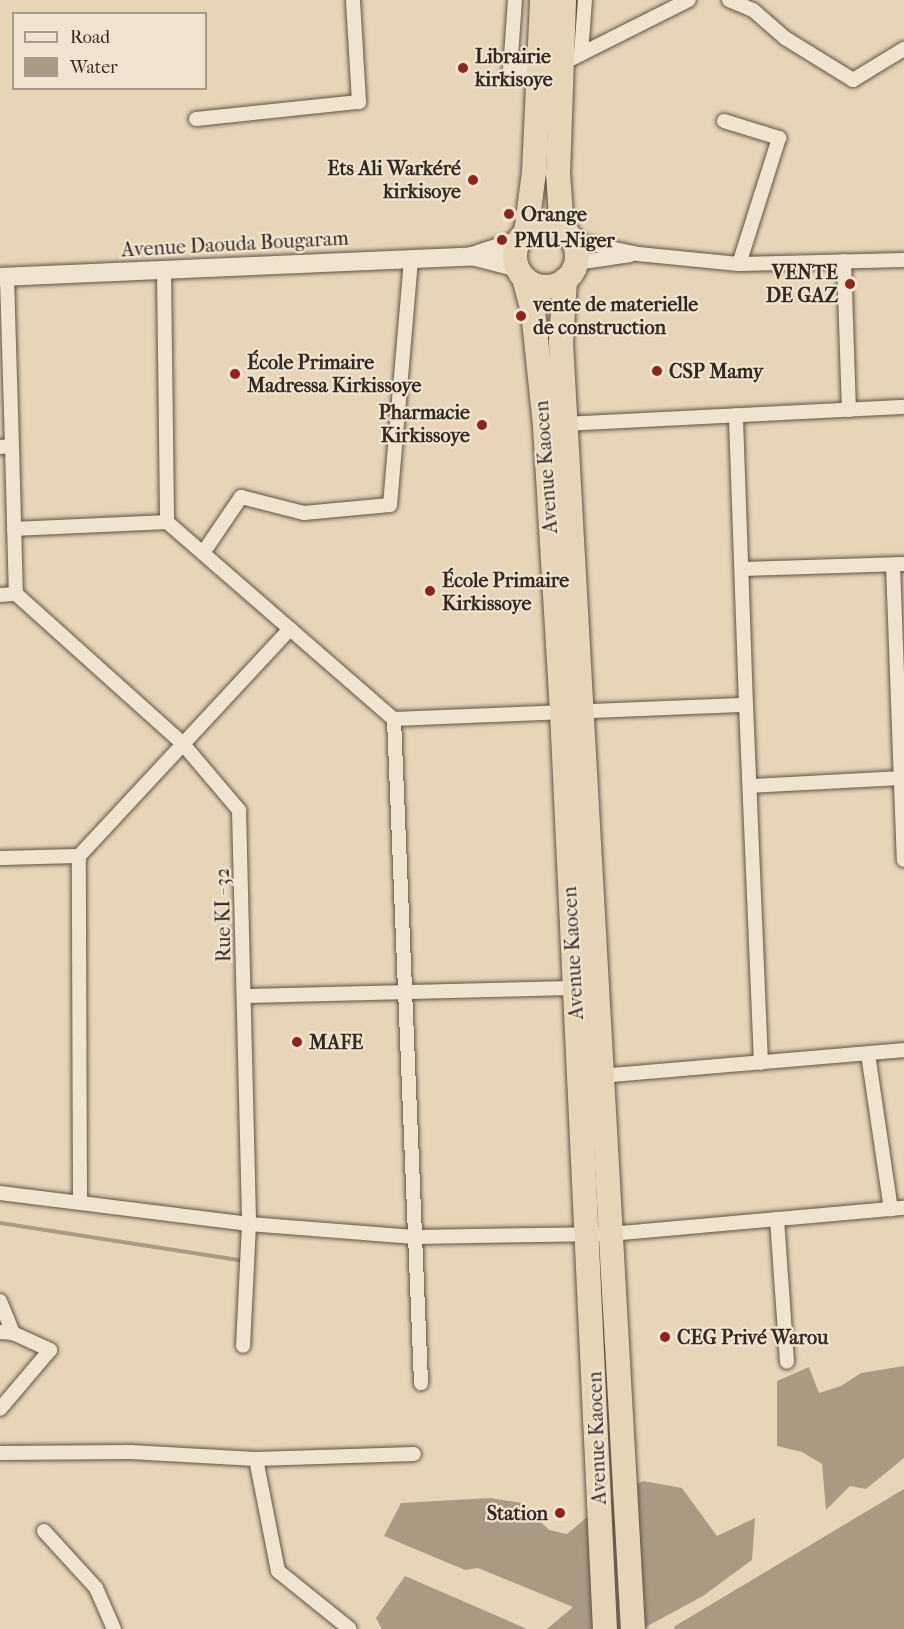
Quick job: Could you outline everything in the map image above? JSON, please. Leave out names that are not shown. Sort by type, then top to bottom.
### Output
[{"type":"highway","name":"Avenue Kaocen","points":[[542,0],[558,173],[569,253],[561,343],[566,424],[575,988],[633,1629]]},
{"type":"highway","name":"Avenue Kaocen","points":[[523,236],[548,67],[564,0]]},
{"type":"highway","points":[[543,225],[569,253],[544,287],[521,273],[515,259],[523,236],[543,225]]},
{"type":"highway","name":"Avenue Kaocen","points":[[521,273],[534,311],[572,712],[601,1076],[599,1235],[605,1629]]},
{"type":"street","points":[[196,119],[359,102],[353,0]]},
{"type":"street","points":[[515,0],[510,69],[548,67],[581,54],[689,0]]},
{"type":"street","points":[[581,54],[585,0]]},
{"type":"street","points":[[729,0],[753,10],[785,38],[853,80],[904,49]]},
{"type":"street","points":[[724,121],[779,138],[739,264]]},
{"type":"street","name":"Avenue Daouda Bougaram","points":[[3,277],[472,256],[523,236]]},
{"type":"street","points":[[569,253],[638,254]]},
{"type":"street","points":[[569,253],[638,254],[739,264],[904,260]]},
{"type":"street","name":"Avenue Daouda Bougaram","points":[[472,256],[521,273]]},
{"type":"street","points":[[202,553],[241,497],[304,513],[390,505],[411,259]]},
{"type":"street","points":[[844,261],[849,410]]},
{"type":"street","points":[[164,270],[167,522]]},
{"type":"street","points":[[0,595],[16,594],[14,529],[6,446],[3,277]]},
{"type":"street","points":[[566,424],[904,407]]},
{"type":"street","points":[[736,415],[761,1064]]},
{"type":"street","points":[[14,529],[167,522],[394,719],[746,705]]},
{"type":"street","points":[[742,569],[898,564],[904,860]]},
{"type":"street","name":"Rue KI - 32","points":[[16,594],[183,744],[239,810],[249,1224],[243,1346]]},
{"type":"street","points":[[80,1203],[79,856],[290,629]]},
{"type":"street","points":[[394,719],[414,1238],[422,1383]]},
{"type":"street","points":[[750,786],[902,778]]},
{"type":"street","points":[[0,858],[79,856]]},
{"type":"street","points":[[244,996],[575,988]]},
{"type":"street","points":[[601,1076],[904,1050]]},
{"type":"street","points":[[0,1193],[249,1224],[414,1238],[599,1235],[898,1208],[868,1054]]},
{"type":"street","points":[[777,1219],[787,1362]]},
{"type":"street","points":[[0,1301],[6,1332],[50,1350],[0,1409]]},
{"type":"street","points":[[0,1453],[130,1452],[256,1459],[414,1454]]},
{"type":"street","points":[[256,1459],[278,1570],[350,1629]]},
{"type":"street","points":[[44,1531],[91,1580],[114,1629]]},
{"type":"water","points":[[904,1366],[904,1458],[866,1489],[850,1486],[826,1510],[822,1464],[802,1452],[777,1446],[777,1381],[809,1367],[819,1393],[841,1386],[861,1373]]},
{"type":"water","points":[[643,1481],[682,1488],[717,1536],[755,1518],[752,1560],[703,1596],[642,1629],[547,1629],[573,1607],[478,1568],[465,1570],[384,1536],[401,1503],[490,1498],[522,1503],[549,1530],[567,1534],[604,1503]]},
{"type":"water","points":[[904,1489],[904,1629],[674,1629],[675,1626]]},
{"type":"water","points":[[405,1576],[527,1629],[382,1629],[376,1618]]},
{"type":"waterway","points":[[0,1223],[240,1260]]},
{"type":"place","name":"Librairie kirkisoye","points":[[463,68]]},
{"type":"place","name":"Ets Ali Warkéré kirkisoye","points":[[473,180]]},
{"type":"place","name":"Orange","points":[[509,214]]},
{"type":"place","name":"PMU-Niger","points":[[502,240]]},
{"type":"place","name":"VENTE DE GAZ","points":[[850,284]]},
{"type":"place","name":"vente de materielle de construction","points":[[521,316]]},
{"type":"place","name":"CSP Mamy","points":[[657,371]]},
{"type":"place","name":"École Primaire Madressa Kirkissoye","points":[[235,374]]},
{"type":"place","name":"Pharmacie Kirkissoye","points":[[482,425]]},
{"type":"place","name":"École Primaire Kirkissoye","points":[[430,591]]},
{"type":"place","name":"MAFE","points":[[297,1042]]},
{"type":"place","name":"CEG Privé Warou","points":[[665,1337]]},
{"type":"place","name":"Station","points":[[560,1513]]}]
